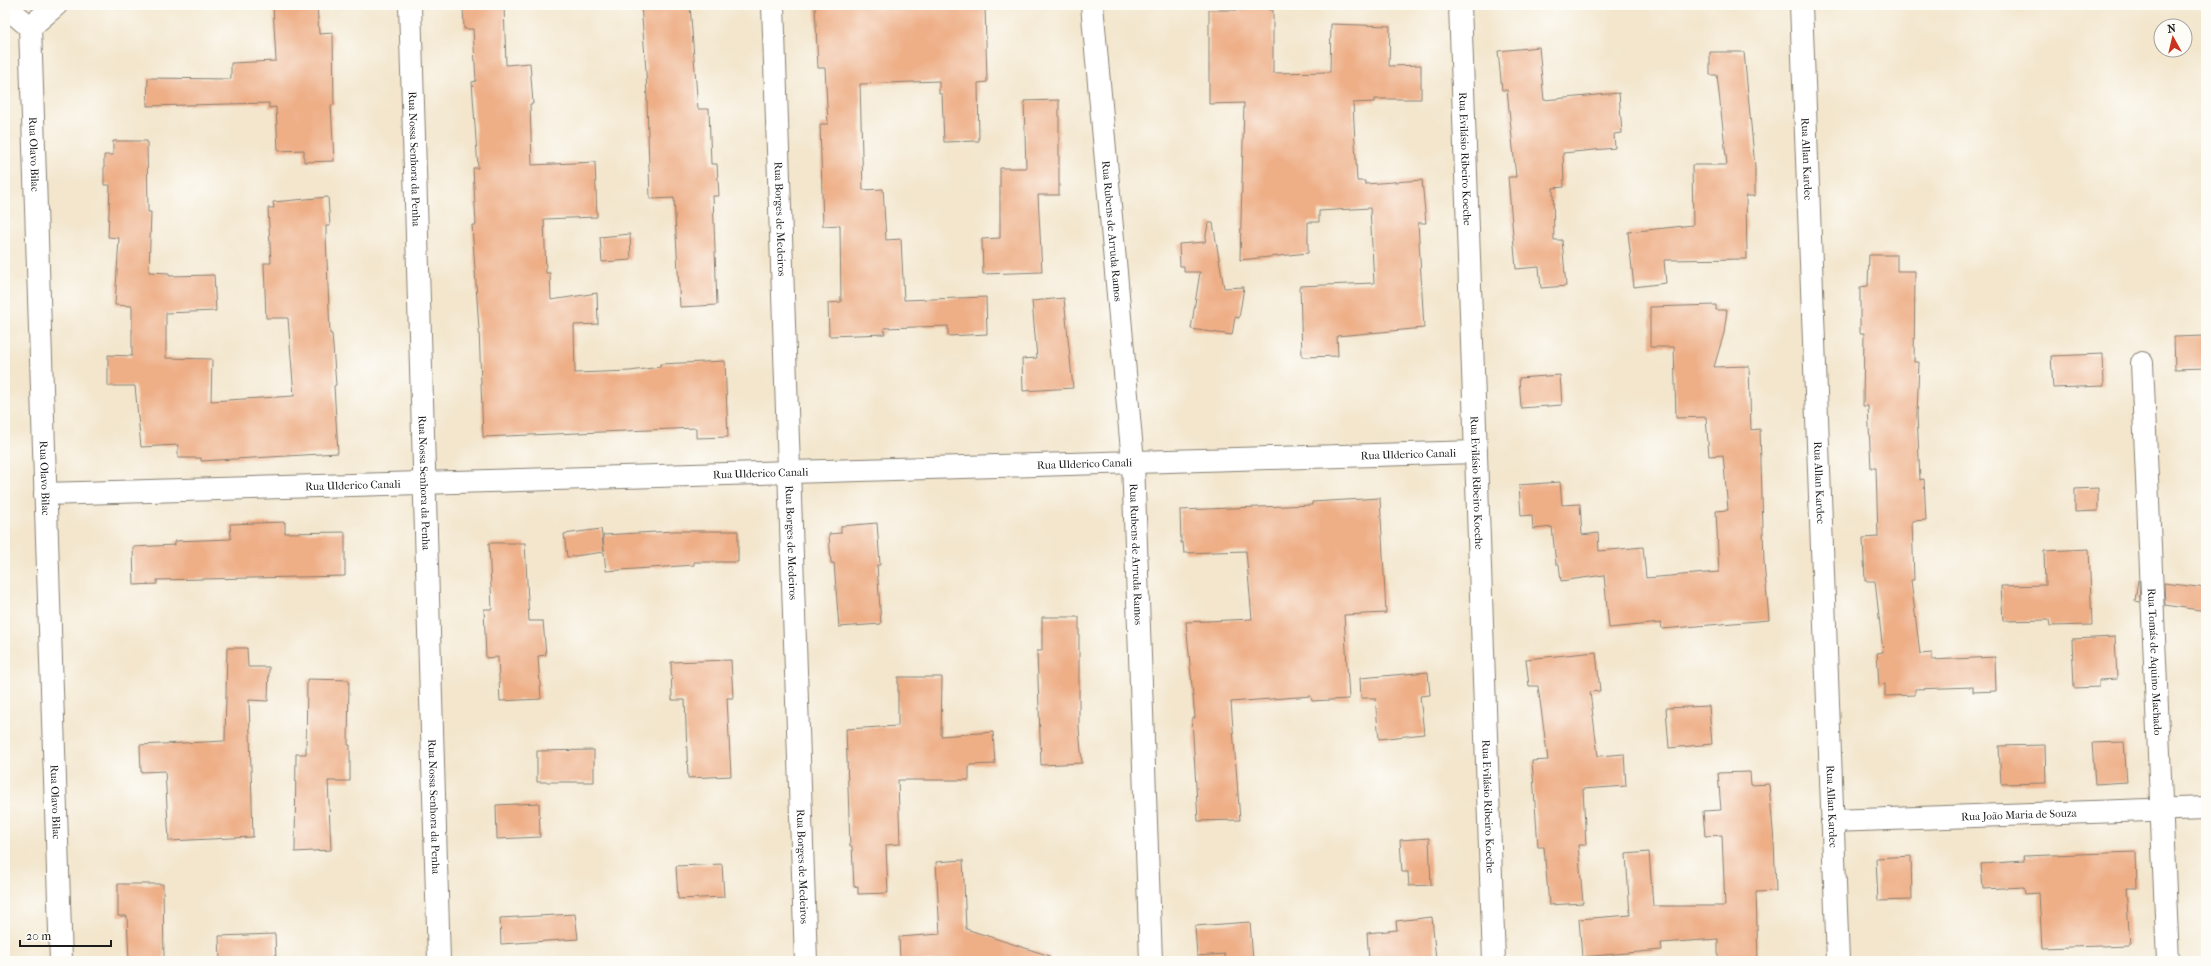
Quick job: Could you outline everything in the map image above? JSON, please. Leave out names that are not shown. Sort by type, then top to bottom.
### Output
[{"type":"street","points":[[5,6],[30,27],[56,5]]},
{"type":"street","name":"Rua Nossa Senhora da Penha","points":[[410,5],[439,961]]},
{"type":"street","name":"Rua Borges de Medeiros","points":[[774,5],[806,961]]},
{"type":"street","name":"Rua Rubens de Arruda Ramos","points":[[1092,5],[1133,462],[1151,961]]},
{"type":"street","name":"Rua Evilásio Ribeiro Koeche","points":[[1460,5],[1494,961]]},
{"type":"street","name":"Rua Allan Kardec","points":[[1801,5],[1838,961]]},
{"type":"street","name":"Rua Olavo Bilac","points":[[30,27],[61,961]]},
{"type":"street","name":"Rua Tomás de Aquino Machado","points":[[2142,364],[2168,961]]},
{"type":"street","name":"Rua Ulderico Canali","points":[[45,494],[1476,452]]},
{"type":"street","name":"Rua João Maria de Souza","points":[[1832,821],[2206,808]]},
{"type":"building","points":[[273,5],[317,5],[319,34],[333,33],[334,105],[331,105],[334,161],[304,162],[304,150],[278,151],[276,107],[269,108],[269,103],[147,106],[148,78],[231,79],[231,63],[276,61]]},
{"type":"building","points":[[463,5],[504,5],[506,65],[530,63],[533,104],[530,104],[532,165],[595,162],[597,217],[544,219],[546,273],[550,273],[551,300],[597,293],[598,324],[574,325],[575,373],[630,371],[660,367],[660,364],[725,361],[728,437],[696,438],[696,428],[483,437],[479,329],[472,225],[476,225],[473,168],[478,168],[472,82],[476,81],[473,29],[464,29]]},
{"type":"building","points":[[641,5],[690,5],[698,109],[709,109],[711,164],[717,164],[719,196],[713,196],[717,305],[680,307],[674,198],[650,199],[646,70]]},
{"type":"building","points":[[815,5],[985,5],[987,82],[978,83],[979,141],[944,142],[942,94],[939,94],[939,81],[860,84],[863,190],[883,189],[886,240],[901,239],[904,300],[986,297],[987,334],[948,336],[948,326],[884,328],[885,334],[829,336],[828,303],[841,302],[840,225],[823,226],[820,124],[828,124],[825,68],[818,68]]},
{"type":"building","points":[[1242,5],[1268,5],[1268,10],[1273,10],[1273,73],[1330,72],[1331,24],[1390,26],[1389,66],[1421,65],[1421,99],[1375,99],[1375,102],[1353,103],[1357,181],[1365,181],[1365,184],[1422,180],[1426,223],[1418,223],[1424,328],[1337,336],[1338,356],[1302,357],[1300,286],[1374,283],[1370,208],[1319,211],[1319,222],[1308,222],[1308,253],[1240,260],[1244,103],[1209,104],[1209,10],[1242,10]]},
{"type":"building","points":[[1539,47],[1544,100],[1619,93],[1622,133],[1614,134],[1615,148],[1563,153],[1564,187],[1553,188],[1554,240],[1562,240],[1566,286],[1541,288],[1539,267],[1516,269],[1508,177],[1516,177],[1507,90],[1502,90],[1498,51]]},
{"type":"building","points":[[1710,52],[1744,52],[1755,167],[1755,196],[1746,196],[1747,259],[1664,260],[1666,283],[1634,287],[1628,232],[1693,225],[1692,165],[1727,165],[1717,75],[1710,75]]},
{"type":"building","points":[[1059,100],[1059,195],[1038,195],[1042,272],[983,274],[982,239],[1000,238],[1000,168],[1026,168],[1024,101]]},
{"type":"building","points":[[113,141],[147,141],[148,212],[151,212],[149,272],[169,273],[169,276],[214,275],[216,311],[166,313],[166,358],[212,359],[211,401],[294,396],[288,318],[266,318],[264,263],[271,263],[268,208],[274,208],[273,202],[328,197],[330,226],[326,226],[326,236],[330,334],[332,334],[336,385],[334,386],[338,453],[201,461],[201,458],[178,458],[178,445],[141,447],[135,386],[108,386],[108,355],[132,356],[132,306],[115,305],[119,238],[108,237],[110,185],[104,185],[104,155],[113,155]]},
{"type":"building","points":[[1208,223],[1213,223],[1224,288],[1244,287],[1239,318],[1235,317],[1232,335],[1191,329],[1200,272],[1184,272],[1184,266],[1180,266],[1179,244],[1205,242]]},
{"type":"building","points":[[630,234],[631,260],[602,262],[600,237]]},
{"type":"building","points":[[1869,255],[1897,255],[1897,271],[1915,271],[1914,362],[1919,362],[1917,415],[1920,480],[1924,479],[1926,520],[1912,521],[1914,580],[1911,580],[1920,654],[1932,653],[1932,660],[1995,657],[1996,691],[1973,692],[1973,687],[1915,689],[1915,695],[1885,696],[1885,684],[1879,685],[1877,653],[1883,652],[1875,581],[1865,581],[1863,538],[1878,537],[1876,468],[1871,468],[1868,406],[1863,406],[1864,333],[1860,333],[1860,287],[1868,286]]},
{"type":"building","points":[[1064,298],[1073,388],[1023,391],[1022,359],[1037,358],[1032,301]]},
{"type":"building","points":[[1716,305],[1716,310],[1727,310],[1724,333],[1714,367],[1749,366],[1751,430],[1760,429],[1764,563],[1769,620],[1662,629],[1661,623],[1609,628],[1604,575],[1561,581],[1559,564],[1556,564],[1552,527],[1533,529],[1532,515],[1521,516],[1519,485],[1560,482],[1562,505],[1580,504],[1582,535],[1598,533],[1599,551],[1643,547],[1646,578],[1719,572],[1716,511],[1728,510],[1723,455],[1709,456],[1706,417],[1676,418],[1674,347],[1650,347],[1650,307]]},
{"type":"building","points":[[2206,336],[2206,368],[2175,369],[2174,337]]},
{"type":"building","points":[[2103,354],[2104,386],[2053,388],[2051,356]]},
{"type":"building","points":[[1560,375],[1562,405],[1521,408],[1519,378]]},
{"type":"building","points":[[2098,488],[2098,511],[2075,512],[2075,489]]},
{"type":"building","points":[[1380,498],[1386,613],[1344,615],[1349,699],[1312,701],[1311,696],[1231,702],[1240,820],[1198,821],[1192,718],[1195,718],[1186,622],[1252,619],[1246,551],[1184,553],[1183,543],[1181,543],[1180,510],[1312,505],[1312,502]]},
{"type":"building","points":[[285,522],[285,533],[345,532],[345,576],[157,580],[157,584],[134,585],[133,547],[175,545],[175,541],[231,539],[230,524]]},
{"type":"building","points":[[877,523],[880,565],[877,565],[881,624],[839,627],[834,563],[831,563],[829,534],[841,533],[841,526]]},
{"type":"building","points":[[601,529],[604,551],[603,535],[674,531],[738,531],[738,562],[694,562],[694,565],[606,571],[604,552],[567,557],[564,534]]},
{"type":"building","points":[[489,543],[525,543],[529,621],[543,621],[546,655],[538,656],[541,699],[500,701],[498,657],[486,658],[484,609],[492,609]]},
{"type":"building","points":[[2089,549],[2092,625],[2050,626],[2049,620],[2003,621],[2001,586],[2045,585],[2044,551]]},
{"type":"building","points":[[2139,580],[2140,602],[2135,601]]},
{"type":"building","points":[[2164,583],[2206,588],[2206,611],[2165,605]]},
{"type":"building","points":[[1042,617],[1079,617],[1079,728],[1082,763],[1041,765],[1037,651],[1042,651]]},
{"type":"building","points":[[2115,637],[2117,679],[2099,680],[2099,687],[2074,688],[2072,639]]},
{"type":"building","points":[[227,648],[247,648],[248,667],[269,667],[268,701],[249,700],[253,837],[169,841],[165,771],[141,772],[140,745],[225,741]]},
{"type":"building","points":[[1596,652],[1600,691],[1590,692],[1598,756],[1624,754],[1626,786],[1583,789],[1586,845],[1578,845],[1583,903],[1549,905],[1544,847],[1538,847],[1532,761],[1548,760],[1538,686],[1529,686],[1526,659]]},
{"type":"building","points":[[731,660],[733,698],[727,698],[731,776],[688,778],[685,700],[672,700],[671,662]]},
{"type":"building","points":[[1428,672],[1430,695],[1420,696],[1424,734],[1379,739],[1375,698],[1361,698],[1360,678]]},
{"type":"building","points":[[898,677],[942,677],[941,736],[993,732],[995,764],[969,765],[969,780],[898,780],[900,844],[886,845],[888,893],[858,894],[858,886],[854,887],[852,846],[850,846],[846,729],[898,726]]},
{"type":"building","points":[[307,679],[349,680],[348,745],[350,745],[350,781],[328,781],[331,850],[295,852],[296,754],[306,754]]},
{"type":"building","points":[[1709,706],[1712,744],[1669,748],[1666,708]]},
{"type":"building","points":[[2124,742],[2127,782],[2095,784],[2092,743]]},
{"type":"building","points":[[2045,745],[2046,783],[2001,784],[1999,746]]},
{"type":"building","points":[[594,750],[594,782],[537,782],[537,751]]},
{"type":"building","points":[[1750,772],[1751,785],[1769,784],[1774,842],[1776,891],[1756,892],[1758,961],[1718,961],[1718,939],[1661,943],[1662,950],[1582,957],[1579,919],[1630,915],[1626,854],[1649,852],[1653,906],[1725,906],[1722,835],[1705,836],[1703,811],[1721,810],[1718,773]]},
{"type":"building","points":[[539,803],[540,837],[497,839],[496,805]]},
{"type":"building","points":[[1429,838],[1431,885],[1409,886],[1408,872],[1402,872],[1400,840]]},
{"type":"building","points":[[2136,852],[2137,888],[2126,888],[2130,945],[2042,948],[2039,893],[2025,894],[2024,887],[1983,889],[1981,864],[2024,861],[2023,856]]},
{"type":"building","points":[[1911,856],[1912,900],[1878,901],[1876,858]]},
{"type":"building","points":[[963,860],[966,929],[1050,956],[1049,961],[900,961],[899,937],[940,934],[936,862]]},
{"type":"building","points":[[722,864],[724,897],[678,899],[676,866]]},
{"type":"building","points":[[118,884],[163,884],[164,961],[129,961],[127,916],[118,916]]},
{"type":"building","points":[[575,914],[578,939],[501,944],[500,918]]},
{"type":"building","points":[[1432,917],[1436,961],[1369,961],[1367,933],[1397,930],[1396,921]]},
{"type":"building","points":[[1250,922],[1253,960],[1225,961],[1225,954],[1197,956],[1195,926]]},
{"type":"building","points":[[275,934],[276,961],[220,961],[219,936]]}]
